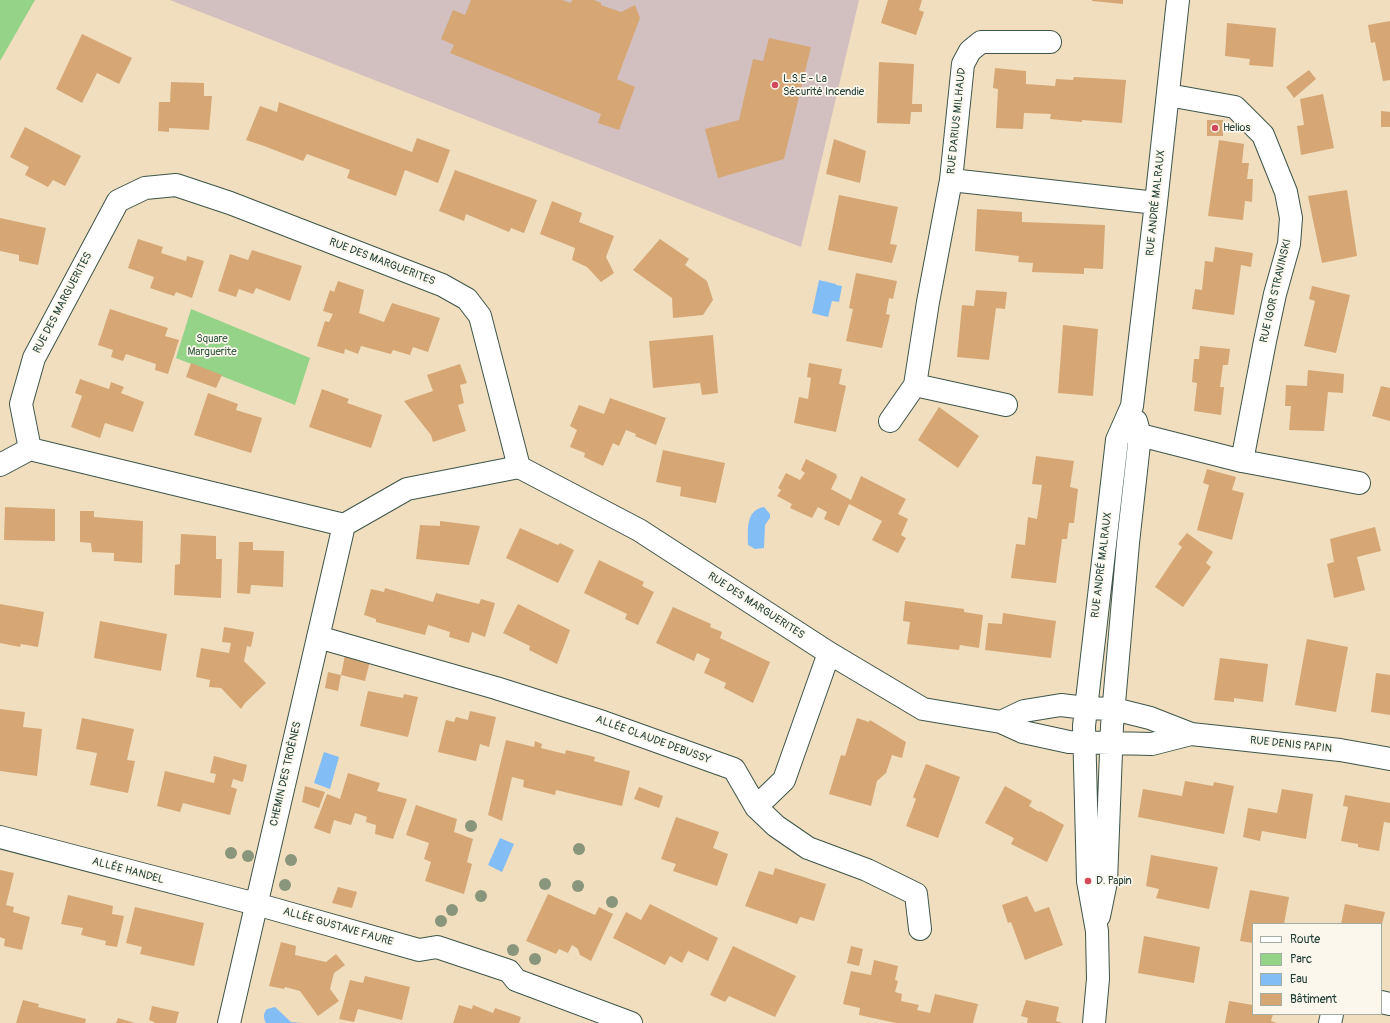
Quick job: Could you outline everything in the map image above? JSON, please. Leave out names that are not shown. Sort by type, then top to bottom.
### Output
[{"type":"street","name":"RUE ANDRÉ MALRAUX","points":[[1099,726],[1096,616],[1117,440],[1132,406],[1178,0]]},
{"type":"street","name":"RUE DARIUS MILHAUD","points":[[890,421],[915,385],[928,302],[951,180],[964,64],[970,51],[981,42],[1050,42]]},
{"type":"street","name":"RUE IGOR STRAVINSKI","points":[[1168,95],[1235,107],[1263,135],[1286,192],[1291,218],[1289,244],[1275,294],[1242,461]]},
{"type":"street","name":"RUE DARIUS MILHAUD","points":[[951,180],[1156,203]]},
{"type":"street","name":"RUE DES MARGUERITES","points":[[30,449],[21,404],[34,358],[118,201],[145,188],[176,185],[230,203],[435,282],[467,299],[480,316],[519,467],[639,530],[829,653],[923,710],[1001,722],[1023,732],[1069,742],[1099,726]]},
{"type":"street","points":[[915,385],[1006,406]]},
{"type":"street","name":"RUE ANDRÉ MALRAUX","points":[[1099,726],[1128,543],[1140,435],[1132,406]]},
{"type":"street","points":[[1140,435],[1242,461],[1359,482]]},
{"type":"street","points":[[0,465],[30,449],[344,525],[407,489],[519,467]]},
{"type":"street","name":"CHEMIN DES TROÈNES","points":[[229,1023],[344,525]]},
{"type":"street","name":"ALLÉE CLAUDE DEBUSSY","points":[[318,637],[496,688],[596,719],[734,769],[756,807],[776,826],[808,848],[867,870],[916,894],[920,929]]},
{"type":"street","points":[[756,807],[784,780],[829,653]]},
{"type":"street","points":[[1001,722],[1024,711],[1061,705],[1099,726]]},
{"type":"street","name":"RUE DENIS PAPIN","points":[[1099,726],[1150,718],[1191,734],[1340,750],[1390,759]]},
{"type":"street","points":[[1097,931],[1106,882],[1108,824],[1099,726]]},
{"type":"street","points":[[1094,1023],[1098,980],[1097,931],[1088,881],[1099,726]]},
{"type":"street","name":"RUE DENIS PAPIN","points":[[1099,726],[1152,744],[1191,734]]},
{"type":"street","name":"ALLÉE HANDEL","points":[[0,837],[256,904]]},
{"type":"street","name":"ALLÉE GUSTAVE FAURE","points":[[256,904],[419,950],[437,947],[509,971],[516,980],[631,1023]]},
{"type":"shaded area","points":[[170,0],[859,0],[801,247]]},
{"type":"green space","points":[[0,0],[35,0],[0,61]]},
{"type":"green space","name":"Square Marguerite","points":[[191,309],[310,358],[295,405],[176,358]]},
{"type":"water","points":[[819,280],[842,286],[839,302],[832,301],[828,317],[812,313]]},
{"type":"water","points":[[764,507],[770,514],[770,518],[765,525],[764,548],[755,549],[748,545],[749,522],[753,512]]},
{"type":"water","points":[[324,752],[339,757],[330,789],[314,783]]},
{"type":"water","points":[[500,838],[514,844],[502,872],[488,865]]},
{"type":"water","points":[[275,1007],[291,1022],[303,1023],[266,1023],[264,1017],[265,1012],[267,1009]]},
{"type":"building","points":[[471,0],[562,0],[571,3],[572,0],[594,0],[601,3],[601,5],[621,12],[635,5],[640,18],[617,79],[635,87],[619,130],[598,123],[601,114],[450,53],[454,45],[441,39],[453,10],[465,15]]},
{"type":"building","points":[[888,0],[922,0],[919,10],[924,12],[916,35],[881,23]]},
{"type":"building","points":[[1123,0],[1123,4],[1092,1]]},
{"type":"building","points":[[1390,21],[1390,80],[1383,81],[1375,42],[1371,43],[1368,25]]},
{"type":"building","points":[[1227,23],[1276,28],[1273,67],[1249,65],[1250,59],[1225,56]]},
{"type":"building","points":[[82,34],[132,58],[119,84],[97,73],[82,103],[56,89]]},
{"type":"building","points":[[769,38],[811,47],[784,159],[718,178],[705,129],[739,120],[753,59],[763,61]]},
{"type":"building","points":[[879,62],[914,64],[912,104],[922,104],[922,112],[911,112],[910,124],[877,123]]},
{"type":"building","points":[[995,68],[1026,71],[1026,84],[1055,86],[1056,79],[1073,80],[1074,77],[1126,80],[1122,123],[1082,120],[1082,122],[1050,119],[1051,114],[1024,113],[1023,129],[996,128],[998,89],[993,88]]},
{"type":"building","points":[[1309,70],[1316,79],[1294,98],[1286,87]]},
{"type":"building","points":[[171,82],[204,83],[204,96],[212,96],[209,130],[169,128],[169,132],[158,131],[159,102],[170,102]]},
{"type":"building","points":[[1323,94],[1334,148],[1301,155],[1297,126],[1304,125],[1300,99]]},
{"type":"building","points":[[279,102],[412,152],[417,138],[450,150],[438,183],[405,170],[396,196],[347,178],[350,170],[307,154],[303,161],[246,140],[260,106],[277,112]]},
{"type":"building","points":[[1381,111],[1390,112],[1390,127],[1381,127]]},
{"type":"building","name":"Helios","points":[[1207,120],[1223,120],[1223,136],[1207,136]]},
{"type":"building","points":[[25,127],[81,156],[65,186],[53,180],[48,187],[25,175],[29,167],[10,157]]},
{"type":"building","points":[[834,139],[866,151],[860,183],[826,174]]},
{"type":"building","points":[[1219,140],[1244,144],[1242,163],[1249,163],[1247,179],[1253,179],[1252,202],[1245,201],[1243,220],[1208,216]]},
{"type":"building","points":[[455,170],[537,200],[524,233],[511,228],[509,232],[466,214],[464,221],[439,211]]},
{"type":"building","points":[[1347,190],[1357,256],[1322,263],[1308,196]]},
{"type":"building","points":[[839,195],[898,207],[890,244],[897,245],[892,263],[828,250]]},
{"type":"building","points":[[552,201],[582,213],[579,222],[614,236],[606,257],[614,273],[601,282],[587,267],[572,260],[575,248],[540,234]]},
{"type":"building","points":[[977,209],[1022,212],[1022,222],[1105,225],[1103,269],[1084,268],[1084,274],[1032,272],[1033,263],[1018,262],[1019,256],[975,251]]},
{"type":"building","points":[[0,218],[46,228],[38,265],[19,261],[19,255],[0,251]]},
{"type":"building","points":[[138,239],[163,247],[161,253],[186,261],[187,256],[204,261],[192,298],[176,292],[174,296],[150,288],[154,277],[128,268]]},
{"type":"building","points":[[660,239],[689,259],[685,265],[707,281],[713,300],[703,315],[673,318],[672,298],[633,270]]},
{"type":"building","points":[[1215,247],[1253,253],[1251,267],[1241,265],[1234,315],[1192,309],[1195,289],[1202,290],[1205,261],[1213,262]]},
{"type":"building","points":[[252,250],[302,266],[290,301],[256,288],[253,294],[239,289],[236,297],[218,291],[230,254],[248,260]]},
{"type":"building","points":[[856,273],[897,281],[893,299],[889,298],[886,314],[890,315],[882,348],[846,341],[853,309],[849,308]]},
{"type":"building","points":[[338,281],[364,290],[359,313],[384,322],[392,303],[440,318],[428,352],[413,347],[410,355],[393,350],[391,354],[361,346],[358,354],[345,349],[344,354],[317,346],[325,321],[329,322],[333,314],[323,311],[330,290],[334,292]]},
{"type":"building","points":[[1312,286],[1350,295],[1336,353],[1304,346],[1315,301],[1309,299]]},
{"type":"building","points":[[976,290],[1007,292],[1005,309],[996,308],[989,360],[957,357],[962,305],[974,306]]},
{"type":"building","points":[[110,309],[168,328],[165,336],[179,340],[168,374],[155,370],[156,364],[126,354],[123,361],[111,357],[113,350],[98,345]]},
{"type":"building","points":[[1063,325],[1098,329],[1093,396],[1058,393]]},
{"type":"building","points":[[713,335],[718,393],[702,395],[700,383],[653,388],[649,341]]},
{"type":"building","points":[[1200,346],[1230,349],[1228,365],[1223,365],[1220,387],[1224,387],[1221,415],[1194,411],[1197,383],[1192,382],[1194,359],[1199,359]]},
{"type":"building","points":[[191,363],[222,375],[216,388],[186,377]]},
{"type":"building","points":[[809,363],[842,369],[839,384],[846,386],[836,432],[794,423],[799,397],[808,399],[811,378],[807,377]]},
{"type":"building","points":[[460,364],[467,383],[460,385],[464,403],[458,405],[466,431],[433,442],[431,435],[404,401],[433,391],[427,375]]},
{"type":"building","points":[[1308,370],[1344,374],[1343,393],[1328,392],[1324,431],[1289,430],[1291,406],[1285,406],[1286,385],[1307,386]]},
{"type":"building","points":[[80,379],[109,389],[111,382],[124,387],[121,393],[144,402],[133,432],[105,423],[100,438],[71,427],[82,396],[75,393]]},
{"type":"building","points":[[1381,386],[1390,388],[1390,421],[1372,416]]},
{"type":"building","points":[[322,389],[349,399],[347,403],[382,415],[371,448],[309,427]]},
{"type":"building","points":[[208,393],[238,404],[236,410],[262,418],[251,453],[194,435]]},
{"type":"building","points":[[610,398],[666,418],[656,445],[635,436],[636,434],[626,430],[619,446],[613,443],[603,466],[584,457],[585,453],[570,447],[577,430],[570,426],[579,405],[604,414]]},
{"type":"building","points":[[939,407],[979,436],[958,468],[918,440]]},
{"type":"building","points":[[663,450],[725,463],[716,503],[680,496],[681,487],[656,482]]},
{"type":"building","points":[[1036,456],[1074,461],[1070,487],[1078,489],[1074,523],[1069,523],[1067,539],[1062,539],[1056,583],[1011,578],[1016,544],[1025,545],[1028,517],[1037,519],[1042,485],[1032,484]]},
{"type":"building","points":[[806,459],[836,474],[837,477],[831,489],[851,500],[861,476],[906,499],[898,514],[908,519],[901,535],[906,538],[898,553],[872,540],[882,521],[849,504],[839,526],[824,519],[827,512],[818,507],[812,518],[790,508],[792,504],[777,496],[781,490],[778,488],[786,473],[800,480],[805,473],[801,470]]},
{"type":"building","points":[[1207,469],[1236,477],[1232,490],[1244,493],[1232,540],[1197,530],[1209,485],[1203,483]]},
{"type":"building","points":[[5,507],[55,509],[55,541],[4,540]]},
{"type":"building","points":[[80,511],[94,511],[94,517],[143,521],[142,563],[114,561],[114,553],[92,552],[91,543],[80,542]]},
{"type":"building","points":[[440,521],[480,526],[469,565],[416,559],[420,525],[440,526]]},
{"type":"building","points":[[1375,527],[1381,551],[1357,557],[1365,590],[1334,598],[1327,564],[1334,562],[1330,539]]},
{"type":"building","points":[[520,528],[558,545],[560,543],[574,550],[558,583],[506,558]]},
{"type":"building","points":[[1187,533],[1213,552],[1206,563],[1211,567],[1183,607],[1155,587],[1182,547],[1178,544]]},
{"type":"building","points":[[181,534],[216,536],[216,559],[222,559],[221,598],[174,595],[175,565],[180,564]]},
{"type":"building","points":[[239,542],[253,542],[253,550],[284,551],[283,587],[251,585],[250,594],[237,593]]},
{"type":"building","points":[[599,560],[644,582],[642,586],[654,592],[638,625],[625,619],[627,614],[584,593]]},
{"type":"building","points":[[385,588],[433,602],[436,593],[479,604],[481,599],[495,603],[485,637],[472,632],[469,643],[449,637],[450,632],[428,625],[425,635],[376,622],[376,619],[364,615],[371,589],[384,592]]},
{"type":"building","points":[[905,601],[964,609],[964,612],[983,615],[979,648],[960,645],[959,650],[907,644],[910,622],[903,621]]},
{"type":"building","points":[[0,604],[44,612],[38,647],[21,644],[20,647],[0,643]]},
{"type":"building","points":[[518,604],[570,630],[557,664],[529,650],[530,646],[503,633]]},
{"type":"building","points":[[673,607],[711,624],[710,627],[722,632],[720,638],[770,662],[753,703],[724,688],[726,683],[704,673],[710,659],[697,653],[694,661],[656,643]]},
{"type":"building","points":[[1003,613],[1056,621],[1051,658],[985,650],[988,623],[1002,624]]},
{"type":"building","points":[[100,621],[167,634],[161,671],[94,658]]},
{"type":"building","points":[[224,627],[254,632],[251,647],[247,646],[244,661],[266,683],[245,703],[241,709],[221,688],[209,687],[210,680],[196,677],[201,648],[229,653],[231,643],[222,642]]},
{"type":"building","points":[[1307,639],[1348,647],[1336,712],[1295,705]]},
{"type":"building","points":[[345,655],[370,661],[365,681],[341,675]]},
{"type":"building","points":[[1220,658],[1268,664],[1263,702],[1234,698],[1234,702],[1214,700]]},
{"type":"building","points":[[328,672],[341,675],[338,691],[325,688]]},
{"type":"building","points":[[1376,673],[1390,675],[1390,715],[1371,712]]},
{"type":"building","points":[[368,691],[403,698],[404,694],[418,697],[408,737],[360,726]]},
{"type":"building","points":[[0,709],[25,712],[23,727],[42,729],[37,776],[0,771]]},
{"type":"building","points":[[470,711],[496,717],[489,747],[480,744],[476,761],[438,752],[446,720],[454,722],[456,717],[468,720]]},
{"type":"building","points":[[82,718],[134,729],[127,760],[135,761],[128,793],[90,785],[97,753],[76,749]]},
{"type":"building","points":[[857,718],[869,722],[870,720],[906,742],[902,758],[892,755],[886,773],[877,781],[871,806],[829,794],[841,755],[845,756]]},
{"type":"building","points":[[506,740],[534,747],[535,741],[542,744],[541,748],[565,754],[566,750],[595,757],[594,761],[630,771],[622,806],[556,790],[555,795],[523,787],[524,780],[512,777],[502,821],[488,815]]},
{"type":"building","points":[[214,756],[247,765],[243,782],[233,779],[231,787],[237,789],[230,815],[183,803],[180,812],[157,806],[165,771],[214,783],[216,774],[210,773]]},
{"type":"building","points":[[926,764],[960,777],[938,838],[906,826],[916,799],[913,797]]},
{"type":"building","points":[[348,773],[380,783],[377,791],[407,799],[393,839],[375,834],[376,825],[366,822],[367,817],[355,813],[351,825],[334,820],[330,834],[314,828],[327,794],[340,799]]},
{"type":"building","points":[[1185,781],[1213,786],[1214,782],[1234,786],[1224,834],[1138,817],[1143,789],[1182,796]]},
{"type":"building","points":[[305,786],[325,792],[319,808],[302,802]]},
{"type":"building","points":[[1005,786],[1032,801],[1029,806],[1064,825],[1047,862],[1011,844],[1014,838],[985,823]]},
{"type":"building","points":[[639,787],[663,796],[659,808],[634,799]]},
{"type":"building","points":[[1282,789],[1313,794],[1306,839],[1262,831],[1260,841],[1243,837],[1248,808],[1277,813]]},
{"type":"building","points":[[1345,795],[1390,803],[1390,823],[1384,822],[1379,851],[1358,847],[1358,844],[1341,841],[1348,807],[1343,806]]},
{"type":"building","points":[[416,805],[457,819],[454,832],[473,839],[467,862],[472,864],[464,894],[425,881],[431,862],[424,859],[429,843],[406,835]]},
{"type":"building","points":[[676,817],[719,832],[713,848],[728,854],[717,886],[673,871],[676,864],[661,859]]},
{"type":"building","points":[[1151,855],[1218,867],[1209,909],[1156,898],[1159,889],[1146,886]]},
{"type":"building","points":[[775,868],[826,884],[814,921],[800,917],[797,924],[745,906],[759,871],[773,875]]},
{"type":"building","points":[[0,870],[14,873],[6,905],[14,907],[13,912],[30,917],[22,950],[4,946],[5,939],[0,937]]},
{"type":"building","points":[[338,887],[357,892],[352,908],[332,903]]},
{"type":"building","points":[[1250,890],[1289,897],[1284,923],[1252,923],[1252,943],[1240,941]]},
{"type":"building","points":[[548,894],[595,915],[599,907],[613,914],[591,961],[580,955],[578,949],[572,945],[568,953],[559,949],[556,954],[526,941]]},
{"type":"building","points":[[68,895],[113,906],[112,914],[124,916],[117,947],[105,945],[106,941],[81,935],[83,928],[61,924]]},
{"type":"building","points":[[1027,896],[1035,912],[1049,907],[1063,945],[1025,960],[1011,922],[1008,923],[1002,905]]},
{"type":"building","points":[[650,904],[718,938],[708,961],[688,951],[682,963],[670,956],[665,965],[613,938],[626,912],[641,920]]},
{"type":"building","points":[[1345,904],[1385,912],[1382,924],[1341,923]]},
{"type":"building","points":[[135,907],[204,923],[194,966],[140,954],[142,947],[126,943]]},
{"type":"building","points":[[1144,936],[1200,947],[1194,983],[1138,973]]},
{"type":"building","points":[[281,942],[296,946],[295,955],[326,962],[336,954],[345,965],[334,973],[330,989],[339,1001],[318,1016],[300,991],[285,987],[284,989],[269,986]]},
{"type":"building","points":[[733,946],[796,976],[775,1017],[729,996],[725,1002],[710,995]]},
{"type":"building","points":[[851,946],[863,949],[859,966],[847,963]]},
{"type":"building","points":[[874,960],[898,966],[895,980],[898,981],[895,992],[902,994],[901,1001],[919,1005],[917,1010],[930,1013],[935,994],[978,1004],[973,1023],[896,1023],[859,1015],[860,1008],[843,1004],[851,971],[871,975]]},
{"type":"building","points":[[365,976],[410,987],[402,1020],[358,1009],[354,1022],[339,1019],[350,980],[363,983]]},
{"type":"building","points":[[23,1000],[39,1004],[38,1007],[86,1019],[85,1023],[16,1023]]},
{"type":"building","points":[[1026,1000],[1059,1007],[1056,1021],[1063,1023],[1027,1023],[1028,1018],[1021,1016]]},
{"type":"building","points":[[1229,1001],[1252,1005],[1252,1015],[1273,1015],[1271,1021],[1277,1023],[1225,1023]]},
{"type":"building","points":[[459,1005],[472,1009],[473,1005],[493,1013],[495,1008],[521,1017],[519,1023],[453,1023]]},
{"type":"building","points":[[152,1006],[179,1012],[176,1023],[154,1023],[149,1020]]},
{"type":"building","points":[[118,1018],[135,1023],[116,1023]]},
{"type":"place","name":"L.S.E - La Sécurité Incendie","points":[[775,85]]},
{"type":"place","name":"Helios","points":[[1215,128]]},
{"type":"place","name":"D. Papin","points":[[1088,881]]}]
